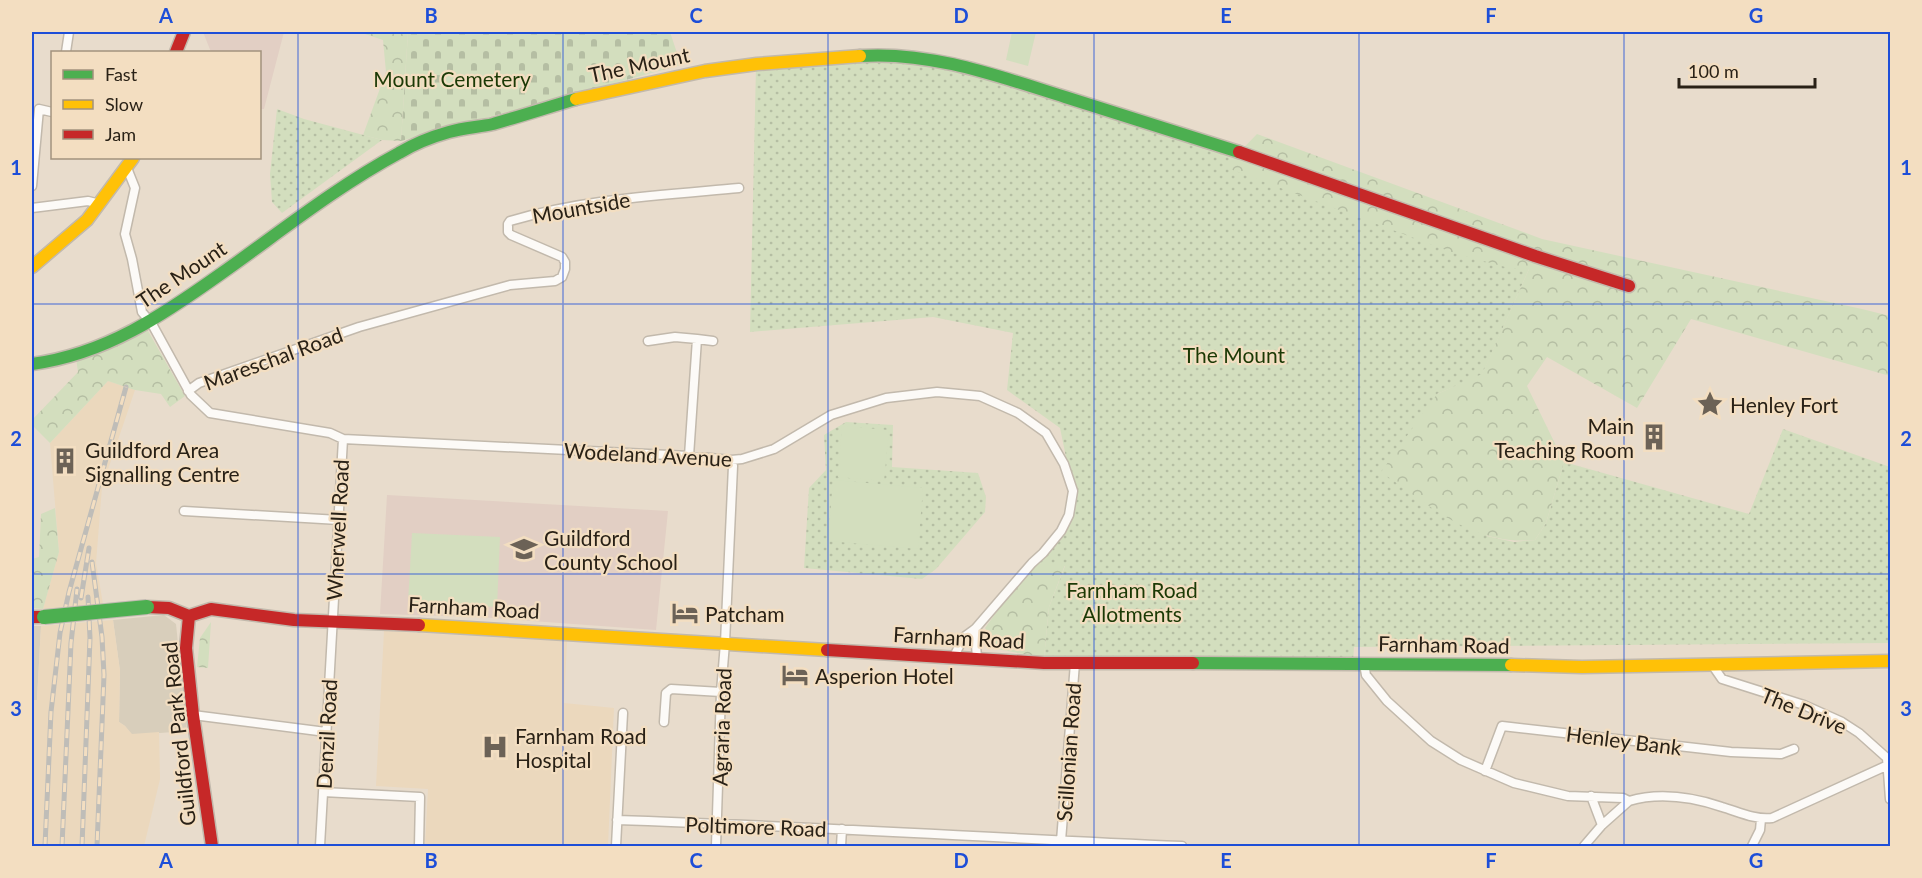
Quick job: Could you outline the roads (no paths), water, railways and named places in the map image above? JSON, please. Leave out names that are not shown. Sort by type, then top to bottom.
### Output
[{"type":"main road","points":[[176,51],[184,32]]},
{"type":"main road","name":"The Mount","points":[[32,364],[68,359],[150,322],[357,177],[425,140],[450,132],[492,124],[600,93],[705,71],[767,63],[878,55],[932,59],[1012,80],[1246,154],[1535,256],[1629,286]]},
{"type":"main road","points":[[32,267],[87,220],[130,163]]},
{"type":"main road","points":[[38,617],[160,606],[189,616]]},
{"type":"main road","name":"Farnham Road","points":[[189,616],[211,609],[294,620],[425,625],[1044,663],[1449,664],[1582,667],[1713,666],[1890,660]]},
{"type":"main road","name":"Guildford Park Road","points":[[189,616],[186,648],[212,846]]},
{"type":"street","points":[[66,51],[69,32]]},
{"type":"street","points":[[32,186],[39,110],[51,112]]},
{"type":"street","name":"Wodeland Avenue","points":[[130,163],[135,188],[125,234],[142,312],[150,322],[188,391],[210,413],[330,433],[343,439],[731,460],[774,449],[831,415],[886,398],[937,392],[980,396],[1018,412],[1047,433],[1064,464],[1073,491],[1069,515],[1061,531],[1043,553],[1032,562],[975,629],[964,637],[953,658]]},
{"type":"street","name":"Mountside","points":[[359,327],[510,285],[555,281],[562,277],[565,262],[562,257],[511,235],[507,228],[510,222],[548,210],[637,197],[739,188]]},
{"type":"street","points":[[32,208],[88,201],[101,204]]},
{"type":"street","name":"Mareschal Road","points":[[188,391],[199,383],[359,327]]},
{"type":"street","points":[[648,340],[675,337],[713,341]]},
{"type":"street","points":[[689,456],[697,339]]},
{"type":"street","name":"Wherwell Road","points":[[332,622],[343,439]]},
{"type":"street","name":"Agraria Road","points":[[716,846],[721,692],[733,466],[731,460]]},
{"type":"street","points":[[184,511],[339,520]]},
{"type":"street","name":"Denzil Road","points":[[320,846],[332,622]]},
{"type":"street","points":[[975,629],[977,659]]},
{"type":"street","name":"Scillonian Road","points":[[1061,841],[1075,663]]},
{"type":"street","points":[[1364,664],[1366,675],[1387,701],[1431,741],[1461,760],[1514,783],[1568,796],[1623,798],[1629,801]]},
{"type":"street","name":"The Drive","points":[[1713,666],[1722,679],[1804,705],[1842,722],[1875,746],[1887,758],[1889,766]]},
{"type":"street","points":[[664,722],[666,693],[671,690],[721,692]]},
{"type":"street","points":[[616,846],[623,713]]},
{"type":"street","points":[[193,715],[326,732]]},
{"type":"street","name":"Henley Bank","points":[[1485,771],[1502,726],[1731,752],[1781,754],[1794,749]]},
{"type":"street","points":[[1584,846],[1602,825],[1629,801],[1644,797],[1682,797],[1708,802],[1761,819],[1772,818],[1889,766],[1890,799]]},
{"type":"street","points":[[323,792],[420,797],[419,846]]},
{"type":"street","points":[[1591,796],[1602,825]]},
{"type":"street","points":[[1752,846],[1760,831],[1761,819]]},
{"type":"street","name":"Poltimore Road","points":[[617,820],[842,829],[1045,844],[1061,841],[1182,846]]},
{"type":"street","points":[[841,846],[842,829]]},
{"type":"railway","points":[[45,846],[51,712],[60,633],[69,592],[126,387]]},
{"type":"railway","points":[[81,598],[89,548]]},
{"type":"railway","points":[[92,562],[102,637],[104,675],[97,846]]},
{"type":"railway","points":[[62,846],[71,643],[77,589]]},
{"type":"railway","points":[[82,846],[90,638],[88,597]]},
{"type":"place","name":"Henley Fort","points":[[1710,404]]},
{"type":"place","name":"Main Teaching Room","points":[[1654,437]]},
{"type":"place","name":"Guildford Area Signalling Centre","points":[[65,461]]},
{"type":"place","name":"Guildford County School","points":[[524,549]]},
{"type":"place","name":"Patcham","points":[[685,613]]},
{"type":"place","name":"Asperion Hotel","points":[[795,675]]},
{"type":"place","name":"Farnham Road Hospital","points":[[495,747]]},
{"type":"park label","name":"Mount Cemetery","points":[[452,78]]},
{"type":"park label","name":"Farnham Road Allotments","points":[[1132,601]]}]
